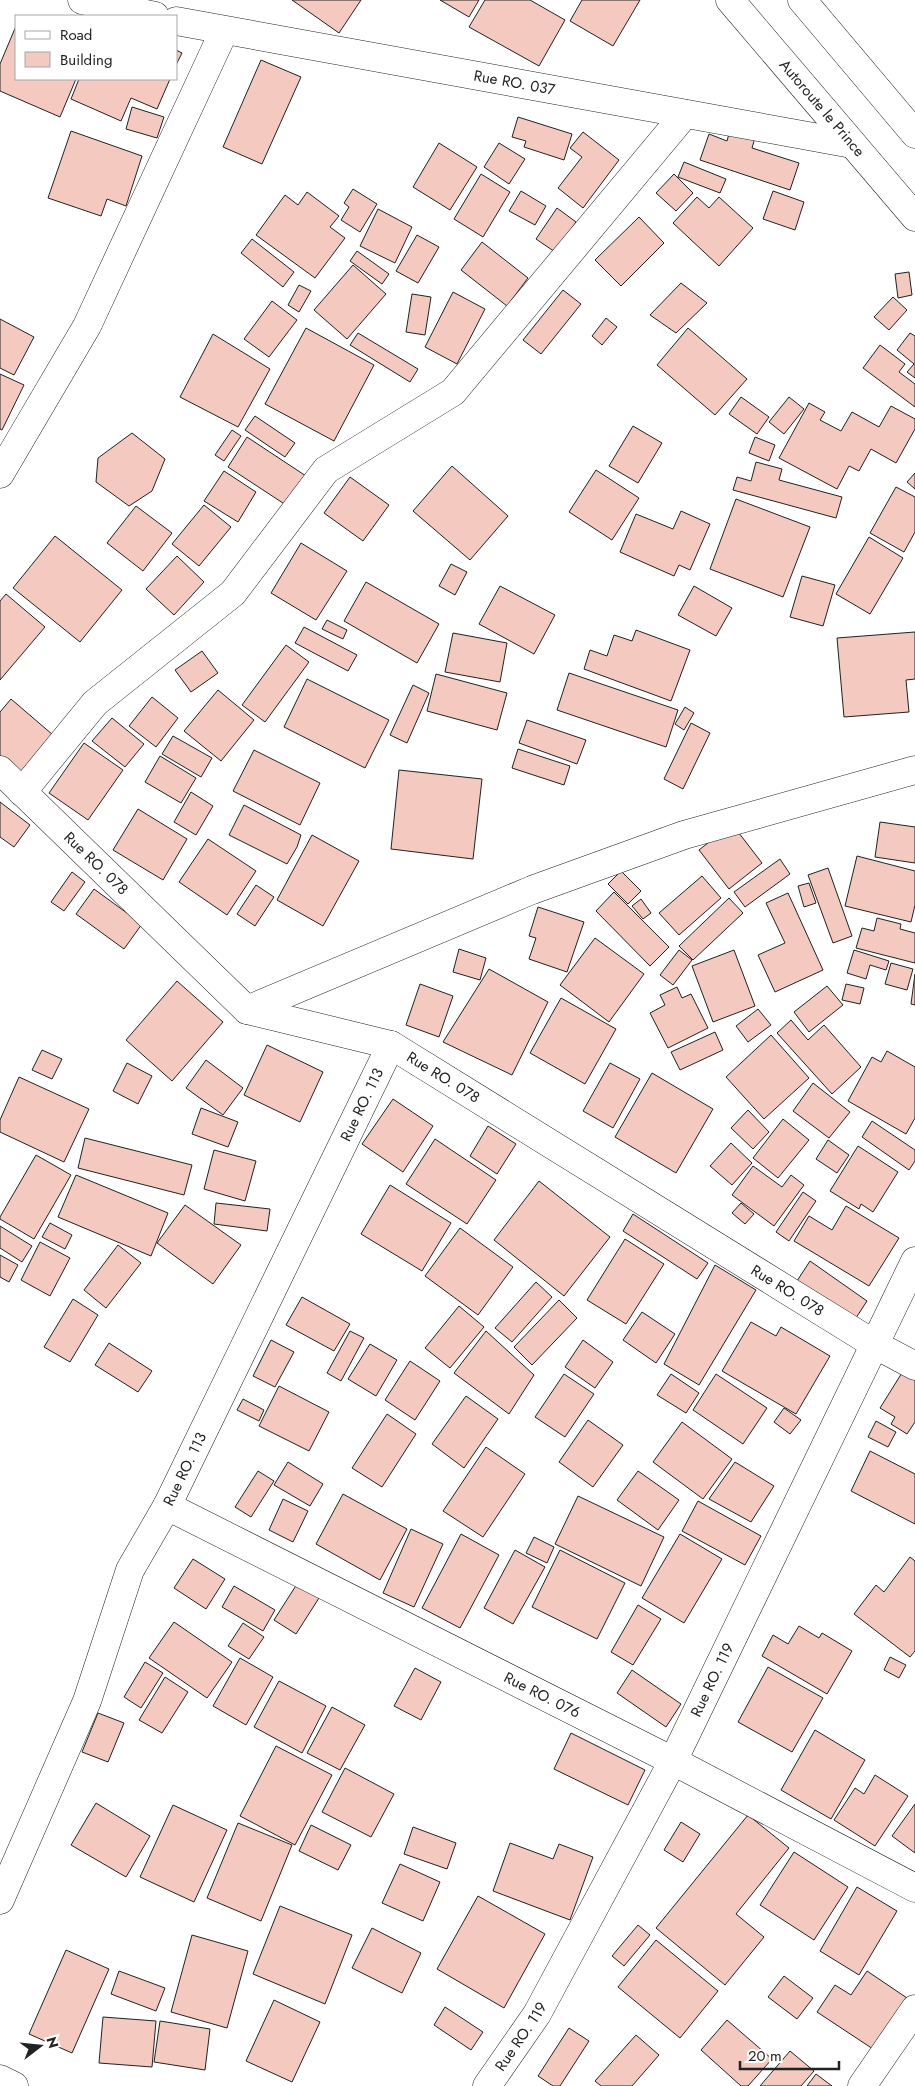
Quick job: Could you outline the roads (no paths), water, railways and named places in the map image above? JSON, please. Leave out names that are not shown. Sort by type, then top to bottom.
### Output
[{"type":"street","points":[[82,0],[150,15]]},
{"type":"street","name":"Autoroute le Prince","points":[[730,0],[915,217]]},
{"type":"street","points":[[802,0],[915,134]]},
{"type":"street","name":"Rue RO. 037","points":[[183,14],[224,31],[852,144]]},
{"type":"street","points":[[0,474],[87,326],[224,31]]},
{"type":"street","points":[[22,792],[95,703],[233,593],[326,470],[453,392],[685,114]]},
{"type":"street","name":"Rue RO. 078","points":[[0,770],[247,1010],[390,1045],[874,1344],[915,1366]]},
{"type":"street","points":[[247,1010],[532,890],[684,836],[915,770]]},
{"type":"street","name":"Rue RO. 113","points":[[0,1900],[87,1701],[130,1570],[167,1506],[390,1045]]},
{"type":"street","name":"Rue RO. 119","points":[[487,2086],[537,2014],[673,1761],[915,1261]]},
{"type":"street","name":"Rue RO. 076","points":[[167,1506],[673,1761],[915,1888]]},
{"type":"street","points":[[862,2086],[915,2009]]},
{"type":"street","points":[[0,2079],[14,2086]]}]
